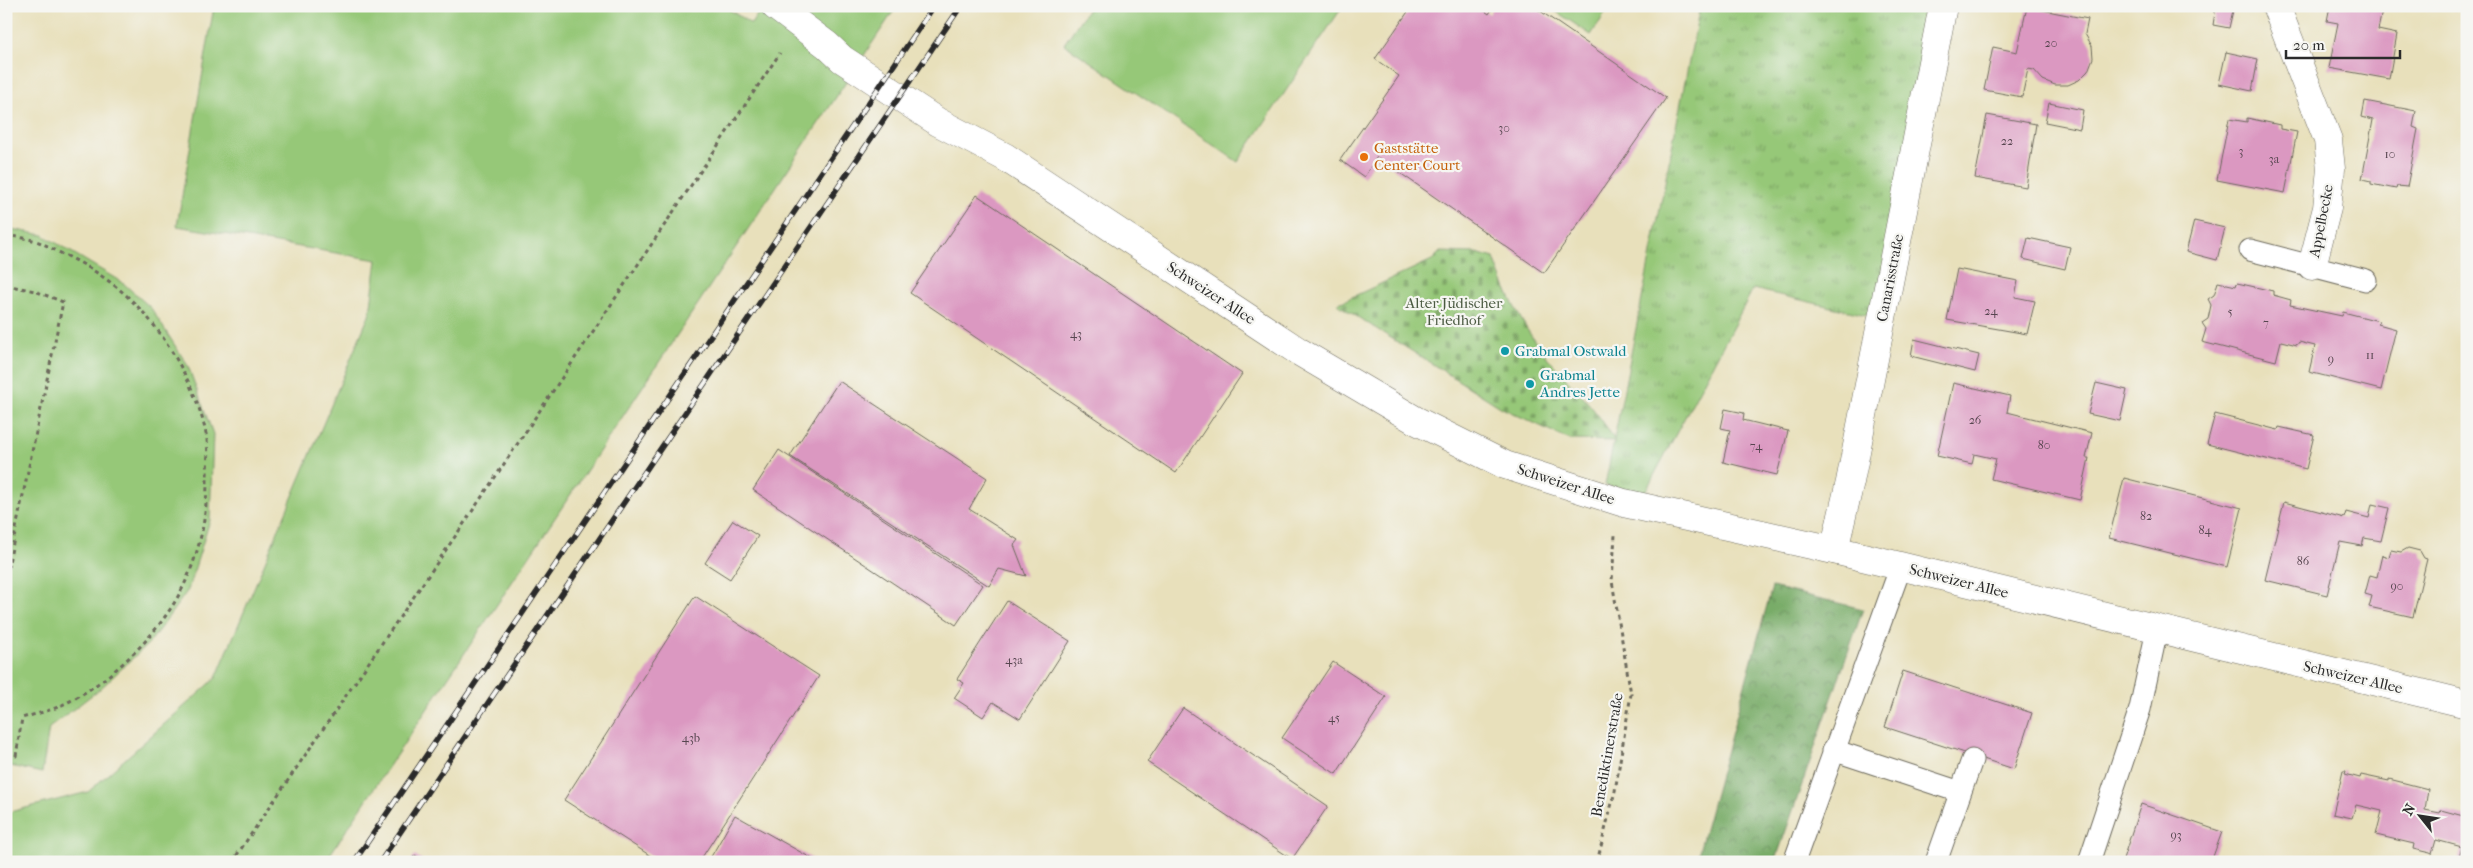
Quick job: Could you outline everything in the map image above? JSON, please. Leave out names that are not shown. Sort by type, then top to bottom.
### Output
[{"type":"street","name":"Schweizer Allee","points":[[775,6],[800,23],[842,59],[938,122],[1005,157],[1298,350],[1415,420],[1504,465],[1624,503],[1834,550],[2467,704]]},
{"type":"street","name":"Canarisstraße","points":[[1834,550],[1850,482],[1944,6]]},
{"type":"street","name":"Appelbecke","points":[[2276,6],[2328,140],[2331,169],[2327,208],[2312,266]]},
{"type":"lane","points":[[2250,250],[2366,280]]},
{"type":"lane","points":[[1794,862],[1901,566]]},
{"type":"lane","points":[[2089,862],[2140,708],[2157,630]]},
{"type":"lane","points":[[1833,750],[1960,792]]},
{"type":"lane","points":[[1936,862],[1972,760]]},
{"type":"path","points":[[232,862],[465,522],[800,23]]},
{"type":"path","points":[[6,235],[37,241],[103,276],[134,301],[159,330],[183,370],[197,403],[206,435],[207,507],[202,535],[190,573],[171,606],[146,640],[117,669],[87,692],[60,706],[22,718],[16,756],[6,754]]},
{"type":"path","points":[[6,285],[44,293],[63,302],[6,577]]},
{"type":"path","name":"Benediktinerstraße","points":[[1597,862],[1616,791],[1631,694],[1612,581],[1614,538],[1624,503]]},
{"type":"green space","points":[[214,6],[724,6],[751,24],[763,6],[897,6],[325,862],[6,862],[6,813],[88,792],[216,678],[370,313],[377,260],[177,226]]},
{"type":"green space","points":[[1090,6],[1343,6],[1238,162],[1064,44]]},
{"type":"green space","points":[[1548,6],[1610,6],[1591,35]]},
{"type":"green space","points":[[1700,6],[1933,6],[1875,317],[1753,289],[1643,496],[1605,485]]},
{"type":"green space","points":[[6,228],[43,235],[123,283],[151,308],[188,366],[213,434],[210,520],[188,590],[150,642],[101,688],[49,728],[42,773],[6,765]]},
{"type":"green space","name":"Alter Jüdischer Friedhof","points":[[1440,252],[1476,253],[1494,258],[1514,306],[1534,341],[1599,416],[1615,441],[1570,440],[1502,408],[1337,304],[1432,260]]},
{"type":"green space","points":[[1772,587],[1863,609],[1775,862],[1696,862]]},
{"type":"building","points":[[1412,6],[1478,6],[1489,14],[1494,6],[1533,6],[1666,98],[1544,273],[1377,157],[1364,177],[1340,160],[1399,76],[1375,59]]},
{"type":"building","points":[[2216,6],[2234,6],[2229,28],[2213,25]]},
{"type":"building","points":[[2330,6],[2383,6],[2378,30],[2397,34],[2389,79],[2329,68],[2338,23],[2327,21]]},
{"type":"building","points":[[2027,7],[2088,19],[2085,34],[2092,46],[2093,58],[2088,71],[2079,80],[2068,85],[2055,85],[2043,80],[2034,70],[2028,69],[2022,97],[1984,90],[1993,47],[2017,52]]},
{"type":"building","points":[[2226,52],[2258,59],[2252,91],[2219,84]]},
{"type":"building","points":[[2365,101],[2416,111],[2413,127],[2418,129],[2407,187],[2397,186],[2396,189],[2371,184],[2371,181],[2362,179],[2373,120],[2362,117]]},
{"type":"building","points":[[2049,103],[2083,110],[2080,129],[2045,122]]},
{"type":"building","points":[[1987,115],[2036,124],[2026,187],[1975,178]]},
{"type":"building","points":[[2247,118],[2280,125],[2280,129],[2297,132],[2285,193],[2217,180],[2229,119],[2247,122]]},
{"type":"building","points":[[977,195],[1242,374],[1176,473],[910,293]]},
{"type":"building","points":[[2194,221],[2225,228],[2217,260],[2186,252]]},
{"type":"building","points":[[2028,238],[2070,247],[2065,269],[2023,259]]},
{"type":"building","points":[[1957,269],[2018,281],[2015,297],[2035,301],[2027,334],[1947,320]]},
{"type":"building","points":[[2218,282],[2236,286],[2237,283],[2273,291],[2273,295],[2291,300],[2290,305],[2342,316],[2343,312],[2379,321],[2378,324],[2396,329],[2381,390],[2309,372],[2315,346],[2299,342],[2297,345],[2281,341],[2276,361],[2202,342],[2206,329],[2202,323],[2208,319],[2211,305],[2208,299],[2214,295]]},
{"type":"building","points":[[1914,339],[1979,355],[1975,372],[1911,356]]},
{"type":"building","points":[[839,381],[987,478],[969,509],[1018,540],[1014,545],[1026,576],[999,569],[989,586],[790,456]]},
{"type":"building","points":[[1953,383],[2010,396],[2007,412],[2092,433],[2080,500],[1991,479],[1996,459],[1974,454],[1972,464],[1937,456]]},
{"type":"building","points":[[2096,383],[2127,390],[2120,421],[2088,414]]},
{"type":"building","points":[[1725,409],[1744,413],[1743,420],[1788,431],[1777,475],[1723,462],[1730,430],[1721,428]]},
{"type":"building","points":[[2215,414],[2278,430],[2279,427],[2314,435],[2306,469],[2207,444]]},
{"type":"building","points":[[779,450],[983,585],[956,625],[753,490]]},
{"type":"building","points":[[2124,478],[2242,508],[2227,567],[2109,538]]},
{"type":"building","points":[[2284,502],[2344,518],[2346,512],[2369,518],[2372,504],[2389,508],[2381,541],[2364,538],[2362,546],[2340,542],[2327,595],[2265,580]]},
{"type":"building","points":[[733,520],[758,536],[730,579],[705,563]]},
{"type":"building","points":[[2408,548],[2420,551],[2424,558],[2427,559],[2413,617],[2369,607],[2372,596],[2365,594],[2370,575],[2377,577],[2382,555],[2389,557],[2391,550],[2401,552]]},
{"type":"building","points":[[695,596],[819,676],[699,862],[660,862],[564,800]]},
{"type":"building","points":[[1007,601],[1070,641],[1020,719],[993,702],[983,717],[954,698],[964,683],[957,679]]},
{"type":"building","points":[[1333,662],[1386,697],[1336,774],[1282,738]]},
{"type":"building","points":[[1903,671],[2032,713],[2014,769],[1885,727]]},
{"type":"building","points":[[1183,708],[1328,806],[1292,859],[1147,762]]},
{"type":"building","points":[[2343,771],[2346,771],[2345,774],[2360,778],[2361,775],[2389,781],[2389,779],[2428,789],[2425,810],[2440,813],[2441,810],[2467,817],[2467,862],[2458,862],[2462,847],[2436,840],[2432,854],[2413,849],[2414,844],[2376,835],[2382,811],[2356,805],[2352,818],[2333,814]]},
{"type":"building","points":[[2141,804],[2222,832],[2211,862],[2122,862]]},
{"type":"building","points":[[735,815],[818,862],[708,862]]},
{"type":"building","points":[[415,855],[425,862],[410,862]]},
{"type":"railway","points":[[354,862],[934,6]]},
{"type":"railway","points":[[380,862],[961,6]]},
{"type":"place","name":"Gaststätte Center Court","points":[[1364,157]]},
{"type":"place","name":"Grabmal Ostwald","points":[[1505,351]]},
{"type":"place","name":"Grabmal Andres Jette","points":[[1530,384]]}]
